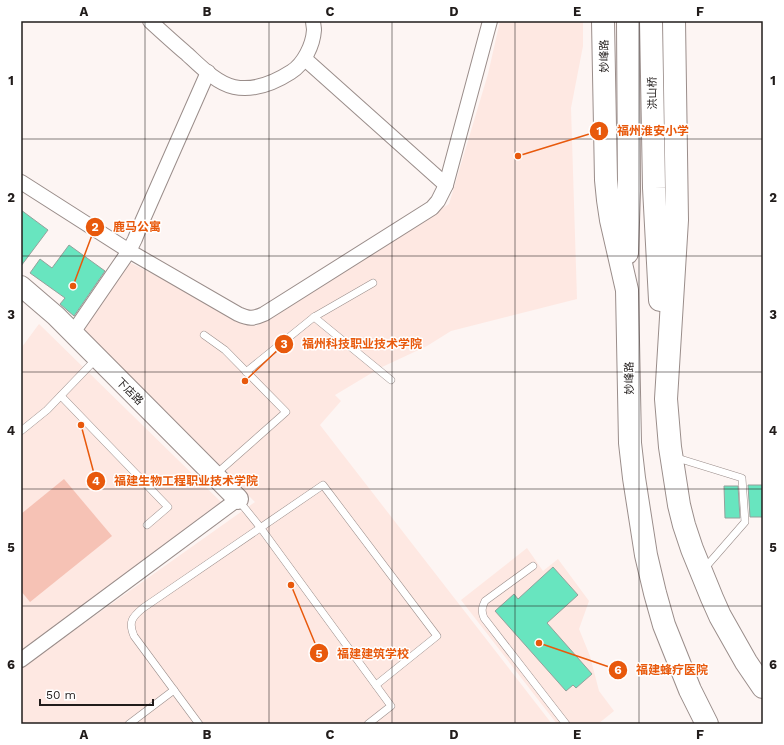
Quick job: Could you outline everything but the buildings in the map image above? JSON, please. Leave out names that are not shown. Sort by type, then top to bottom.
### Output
[{"type":"main road","name":"妙峰路","points":[[603,21],[606,180],[608,200],[627,290],[630,443],[634,478],[646,555],[664,625],[702,719]]},
{"type":"main road","points":[[627,290],[628,21]]},
{"type":"main road","name":"洪山桥","points":[[651,21],[654,188],[666,399]]},
{"type":"main road","points":[[674,21],[677,220],[666,399],[671,456],[684,525],[701,572],[720,616],[746,662],[763,687]]},
{"type":"street","points":[[150,21],[208,72],[222,82],[233,87],[248,88],[264,85],[280,79],[295,70],[305,59],[310,46],[314,30],[313,21]]},
{"type":"street","points":[[21,182],[129,251],[238,314],[251,318],[264,314],[432,208],[438,201],[446,185],[490,21]]},
{"type":"street","points":[[305,59],[446,185]]},
{"type":"street","points":[[72,334],[135,240],[208,72]]},
{"type":"street","name":"下店路","points":[[21,286],[56,316],[72,334],[238,499]]},
{"type":"street","points":[[21,660],[238,499]]},
{"type":"lane","points":[[246,372],[314,317],[373,283]]},
{"type":"lane","points":[[314,317],[391,380]]},
{"type":"lane","points":[[204,335],[225,350],[286,412],[214,475]]},
{"type":"lane","points":[[21,431],[47,410],[97,358]]},
{"type":"lane","points":[[61,396],[168,507],[147,525]]},
{"type":"lane","points":[[671,456],[742,478],[745,522],[701,572]]},
{"type":"lane","points":[[199,724],[134,636],[131,629],[132,621],[135,615],[260,527],[323,485],[436,636],[376,685]]},
{"type":"lane","points":[[238,499],[391,706],[368,724]]},
{"type":"lane","points":[[533,566],[485,601],[482,607],[482,613],[484,618],[566,724]]},
{"type":"lane","points":[[129,724],[174,690]]},
{"type":"shaded area","points":[[500,21],[583,21],[583,46],[571,108],[577,299],[451,331],[427,346],[380,368],[335,395],[341,401],[320,425],[552,724],[21,724],[21,668],[255,502],[82,331],[129,262],[256,326],[449,204],[488,74]]},
{"type":"shaded area","points":[[39,324],[221,502],[21,652],[21,346],[22,347]]},
{"type":"shaded area","points":[[64,479],[112,536],[30,602],[21,591],[21,514]]},
{"type":"shaded area","points":[[527,548],[543,571],[558,559],[589,601],[579,629],[590,656],[599,691],[614,711],[598,724],[557,724],[461,600]]},
{"type":"place","name":"福州淮安小学","points":[[518,156]]},
{"type":"place","name":"鹿马公寓","points":[[73,286]]},
{"type":"place","name":"福州科技职业技术学院","points":[[245,381]]},
{"type":"place","name":"福建生物工程职业技术学院","points":[[81,425]]},
{"type":"place","name":"福建建筑学校","points":[[291,585]]},
{"type":"place","name":"福建蜂疗医院","points":[[539,643]]}]
